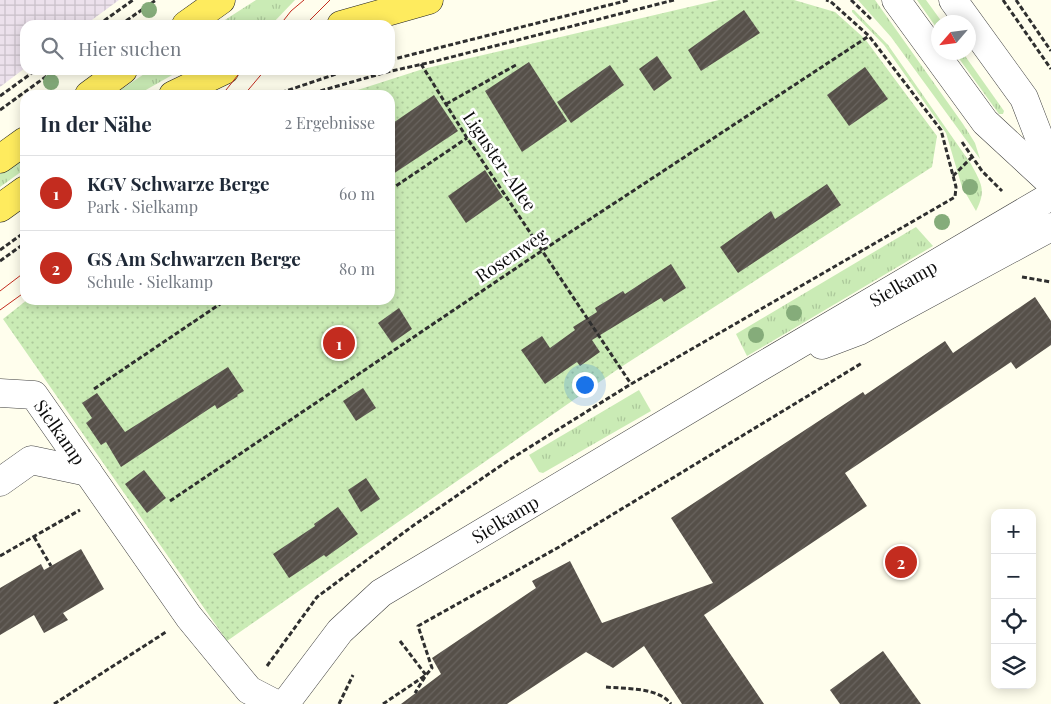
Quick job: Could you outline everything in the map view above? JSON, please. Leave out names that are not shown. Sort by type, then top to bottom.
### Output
[{"type":"main road","points":[[193,20],[221,0]]},
{"type":"main road","points":[[358,20],[420,2]]},
{"type":"main road","points":[[95,90],[117,75]]},
{"type":"main road","points":[[183,90],[215,75]]},
{"type":"main road","points":[[0,160],[20,145]]},
{"type":"main road","points":[[0,208],[20,194]]},
{"type":"street","points":[[379,0],[420,2]]},
{"type":"street","points":[[896,0],[985,122],[1051,182]]},
{"type":"street","points":[[953,0],[1024,98],[1051,168]]},
{"type":"street","name":"Sielkamp","points":[[285,704],[340,631],[381,593],[1051,196]]},
{"type":"street","name":"Sielkamp","points":[[755,370],[859,331],[1051,227]]},
{"type":"street","name":"Sielkamp","points":[[0,393],[34,394],[190,617],[249,690],[276,704]]},
{"type":"street","name":"Sielkamp","points":[[0,482],[31,460],[88,472]]},
{"type":"path","points":[[105,20],[133,0]]},
{"type":"path","points":[[127,20],[156,0]]},
{"type":"path","points":[[395,59],[629,0]]},
{"type":"path","points":[[395,70],[674,0]]},
{"type":"path","points":[[267,666],[317,597],[414,525],[509,460],[631,384],[955,197],[956,187],[941,130],[869,36],[830,0]]},
{"type":"path","points":[[1003,0],[1051,69]]},
{"type":"path","points":[[1016,0],[1051,51]]},
{"type":"path","name":"Rosenweg","points":[[170,501],[543,250],[869,36]]},
{"type":"path","name":"Liguster-Allee","points":[[420,64],[631,384]]},
{"type":"path","points":[[446,104],[516,65]]},
{"type":"path","points":[[0,96],[29,75]]},
{"type":"path","points":[[28,90],[48,75]]},
{"type":"path","points":[[289,90],[333,75]]},
{"type":"path","points":[[321,90],[376,75]]},
{"type":"path","points":[[0,110],[20,95]]},
{"type":"path","points":[[395,187],[467,138]]},
{"type":"path","points":[[953,177],[972,157]]},
{"type":"path","points":[[0,250],[20,236]]},
{"type":"path","points":[[0,261],[20,247]]},
{"type":"path","points":[[1018,277],[1051,282]]},
{"type":"path","points":[[94,389],[219,305]]},
{"type":"path","points":[[415,693],[432,668],[418,626],[560,546],[866,360]]},
{"type":"path","points":[[0,556],[104,496]]},
{"type":"path","points":[[34,537],[50,566]]},
{"type":"path","points":[[54,704],[190,617]]},
{"type":"path","points":[[400,641],[426,675]]},
{"type":"path","points":[[339,704],[353,675]]},
{"type":"path","points":[[383,704],[426,675]]},
{"type":"path","points":[[606,688],[647,690],[668,700],[671,704]]},
{"type":"shaded area","points":[[0,0],[119,0],[92,20],[20,20],[20,72],[0,87]]},
{"type":"green space","points":[[256,0],[295,0],[276,20],[225,20]]},
{"type":"green space","points":[[719,0],[794,0],[835,12],[865,39],[937,136],[932,167],[621,367],[227,641],[3,319],[21,305],[395,305],[395,90],[358,90],[423,69]]},
{"type":"green space","points":[[858,0],[875,0],[963,124],[975,143],[980,159],[891,37]]},
{"type":"green space","points":[[917,0],[926,0],[937,15],[931,15],[931,20]]},
{"type":"green space","points":[[852,10],[888,45],[971,164],[978,176],[982,192],[976,211],[962,187],[946,133],[884,45]]},
{"type":"green space","points":[[960,60],[968,60],[1004,111],[1003,114],[999,114]]},
{"type":"green space","points":[[143,75],[172,75],[146,90],[120,90]]},
{"type":"green space","points":[[20,159],[20,173],[0,187],[0,174]]},
{"type":"green space","points":[[916,227],[933,246],[747,356],[736,334]]},
{"type":"green space","points":[[639,390],[651,411],[543,473],[539,472],[529,455]]},
{"type":"building","points":[[744,10],[760,33],[701,71],[688,50]]},
{"type":"building","points":[[657,56],[672,78],[654,91],[639,69]]},
{"type":"building","points":[[529,62],[567,121],[522,152],[485,91]]},
{"type":"building","points":[[610,65],[624,85],[571,123],[557,102]]},
{"type":"building","points":[[865,67],[888,99],[849,126],[827,95]]},
{"type":"building","points":[[434,95],[458,131],[395,173],[395,122]]},
{"type":"building","points":[[485,170],[503,197],[466,223],[448,196]]},
{"type":"building","points":[[827,184],[841,205],[738,273],[720,247],[771,211],[775,219]]},
{"type":"building","points":[[671,264],[686,288],[664,302],[661,298],[592,340],[600,352],[580,366],[577,362],[545,384],[521,350],[542,336],[550,348],[575,330],[573,327],[597,312],[595,308],[623,291],[625,294]]},
{"type":"building","points":[[1035,297],[1051,321],[1051,345],[1016,369],[1011,362],[845,473],[867,506],[704,615],[764,704],[682,704],[644,646],[613,668],[586,652],[507,704],[401,704],[441,674],[432,658],[536,588],[532,581],[570,561],[602,623],[713,583],[671,518],[863,392],[865,395],[945,341],[953,353]]},
{"type":"building","points":[[399,308],[412,329],[392,343],[378,323]]},
{"type":"building","points":[[228,367],[244,391],[217,409],[215,405],[121,467],[106,442],[101,445],[86,423],[92,418],[82,403],[97,393],[125,432]]},
{"type":"building","points":[[363,388],[376,408],[356,421],[343,401]]},
{"type":"building","points":[[144,470],[166,498],[147,513],[125,484]]},
{"type":"building","points":[[366,478],[380,499],[361,512],[348,490]]},
{"type":"building","points":[[338,507],[358,534],[326,557],[324,555],[289,578],[273,554],[315,526],[314,524]]},
{"type":"building","points":[[81,549],[104,589],[63,613],[68,620],[44,633],[34,615],[0,635],[0,588],[41,564],[44,570]]},
{"type":"building","points":[[883,651],[921,704],[840,704],[830,690]]},
{"type":"tram line","points":[[284,20],[304,0]]},
{"type":"tram line","points":[[310,20],[330,0]]},
{"type":"tram line","points":[[226,90],[238,75]]},
{"type":"tram line","points":[[248,90],[261,75]]},
{"type":"tram line","points":[[0,291],[20,276]]},
{"type":"tram line","points":[[0,310],[20,296]]},
{"type":"place","name":"KGV Schwarze Berge","points":[[339,343]]},
{"type":"place","name":"GS Am Schwarzen Berge","points":[[901,562]]}]
